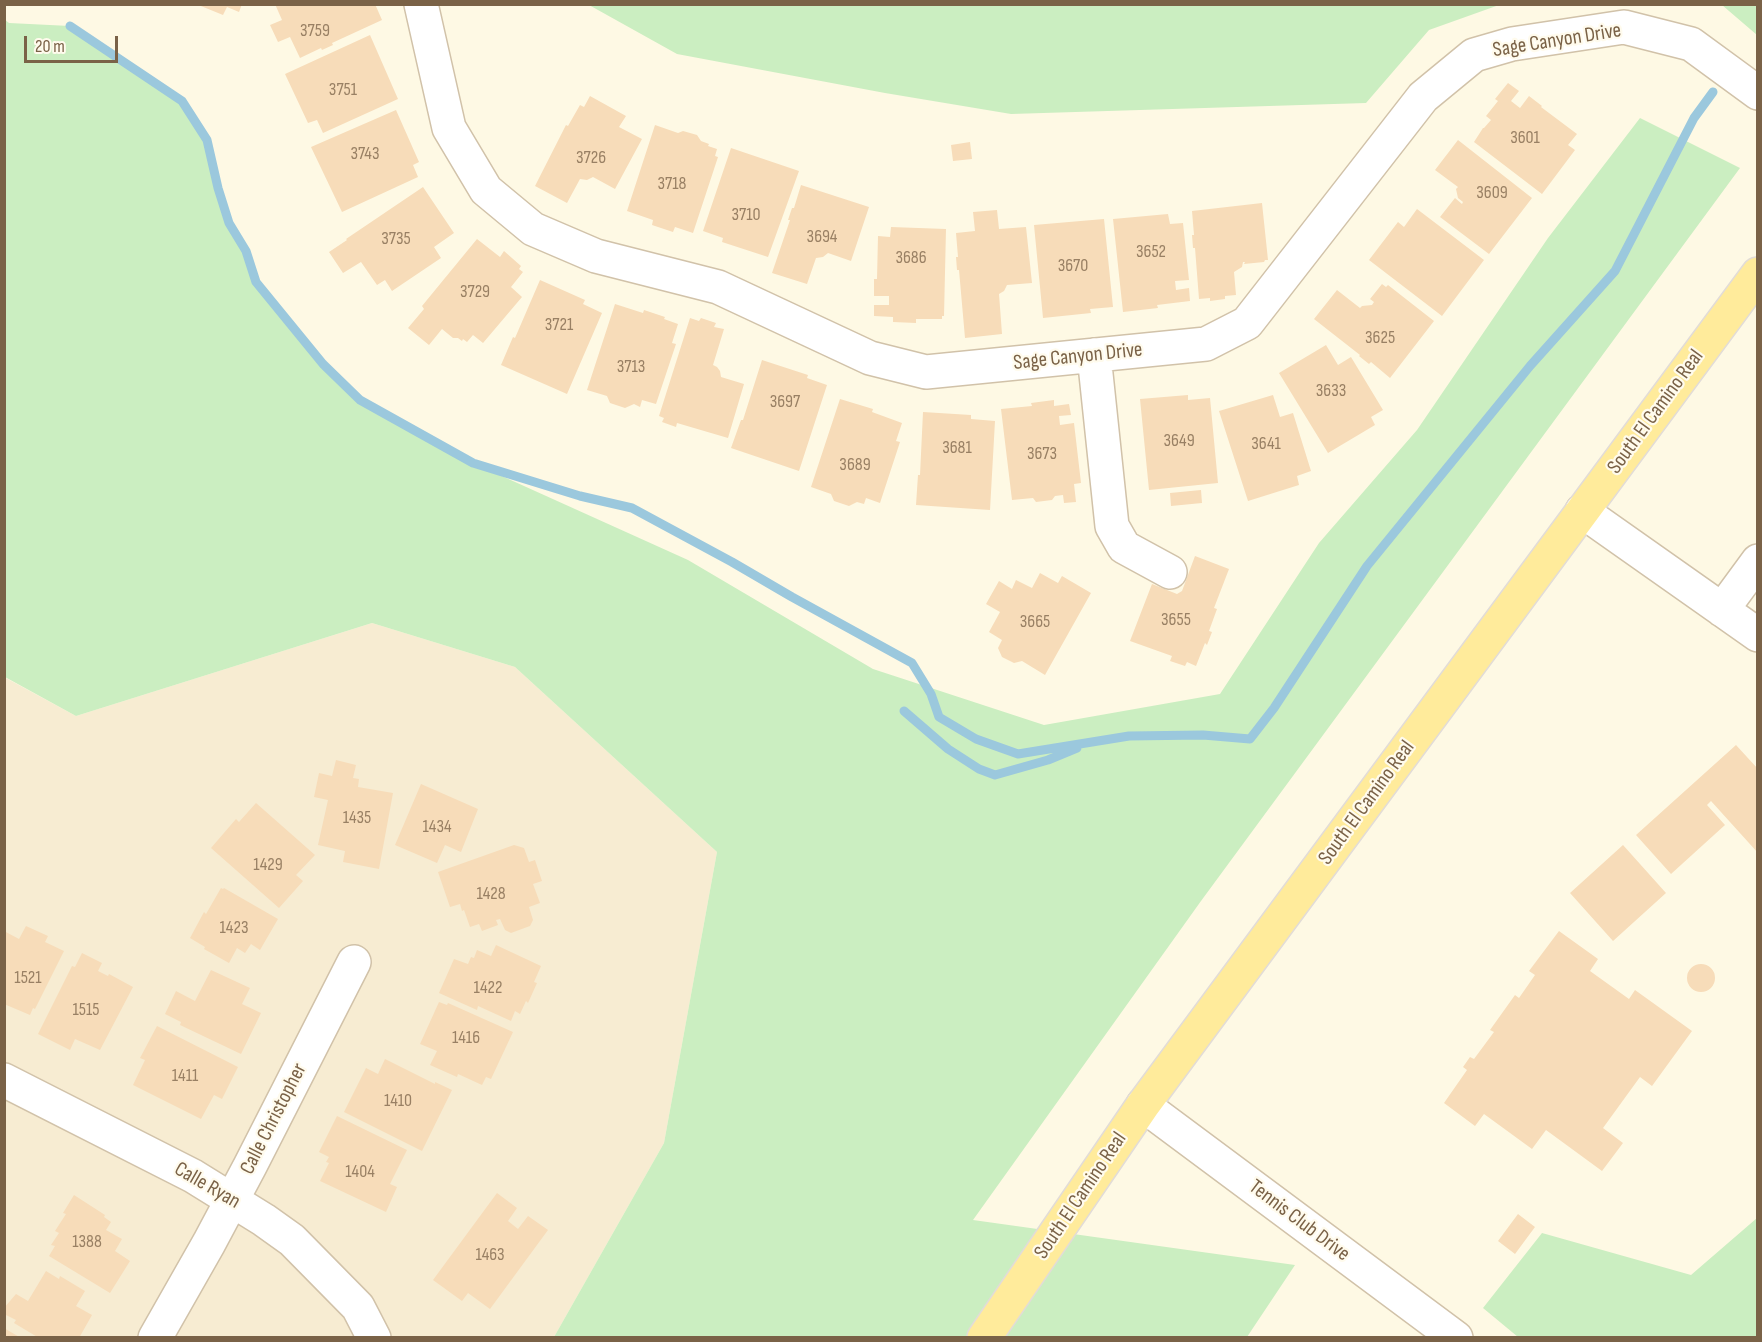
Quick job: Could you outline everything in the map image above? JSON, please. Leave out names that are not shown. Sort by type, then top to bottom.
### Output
[{"type":"main road","name":"South El Camino Real","points":[[984,1338],[1143,1105],[1758,274]]},
{"type":"street","name":"Sage Canyon Drive","points":[[421,4],[449,128],[486,190],[533,229],[596,256],[718,287],[870,358],[926,372],[1206,344],[1247,322],[1423,97],[1474,56],[1512,44],[1624,27],[1691,44],[1758,93]]},
{"type":"street","points":[[1094,355],[1112,526],[1124,547],[1170,572]]},
{"type":"street","points":[[1582,511],[1758,635]]},
{"type":"street","points":[[1722,610],[1758,561]]},
{"type":"street","name":"Calle Christopher","points":[[155,1338],[232,1199],[354,962]]},
{"type":"street","name":"Calle Ryan","points":[[4,1080],[193,1176],[232,1199],[292,1240],[358,1308],[374,1338]]},
{"type":"street","name":"Tennis Club Drive","points":[[1143,1105],[1456,1338]]},
{"type":"shaded area","points":[[372,623],[515,667],[717,852],[664,1143],[554,1337],[5,1337],[4,677],[76,716]]},
{"type":"green space","points":[[589,5],[1499,5],[1429,30],[1366,103],[1011,114],[677,54]]},
{"type":"green space","points":[[1722,5],[1757,5],[1757,35]]},
{"type":"green space","points":[[4,19],[9,23],[70,26],[182,101],[207,140],[229,223],[246,251],[256,282],[323,364],[360,400],[473,463],[688,560],[873,669],[1044,725],[1220,694],[1319,543],[1417,430],[1548,238],[1640,118],[1740,168],[1201,901],[973,1220],[1295,1265],[1247,1337],[554,1337],[664,1143],[717,852],[515,667],[372,623],[76,716],[5,677]]},
{"type":"green space","points":[[1757,1218],[1757,1337],[1518,1337],[1483,1308],[1542,1233],[1691,1275]]},
{"type":"building","points":[[196,4],[242,4],[239,12],[227,7],[223,15]]},
{"type":"building","points":[[275,4],[375,4],[382,20],[332,43],[333,45],[300,58],[290,37],[278,42],[270,25],[282,20]]},
{"type":"building","points":[[370,35],[398,99],[323,133],[317,120],[308,123],[285,74]]},
{"type":"building","points":[[1508,83],[1519,91],[1511,101],[1520,108],[1529,96],[1577,134],[1568,145],[1575,150],[1542,194],[1474,142],[1491,120],[1486,116],[1498,101],[1495,99]]},
{"type":"building","points":[[590,96],[626,116],[619,127],[642,139],[615,189],[593,177],[587,180],[580,179],[567,203],[535,186],[566,125],[568,126],[580,105],[584,107]]},
{"type":"building","points":[[396,110],[419,162],[413,165],[418,177],[342,212],[311,147]]},
{"type":"building","points":[[655,125],[678,133],[683,131],[697,135],[701,141],[709,144],[708,146],[717,149],[715,156],[718,157],[693,233],[675,227],[673,232],[652,225],[653,220],[627,211]]},
{"type":"building","points":[[1458,140],[1532,198],[1489,254],[1440,217],[1455,198],[1462,204],[1463,202],[1458,198],[1456,189],[1458,187],[1435,170]]},
{"type":"building","points":[[970,142],[972,159],[953,161],[951,145]]},
{"type":"building","points":[[731,148],[799,171],[768,257],[722,242],[723,238],[703,231]]},
{"type":"building","points":[[801,185],[869,207],[851,261],[828,253],[816,258],[807,284],[772,273]]},
{"type":"building","points":[[423,187],[454,233],[434,247],[441,258],[392,291],[385,280],[377,285],[361,262],[343,273],[329,252]]},
{"type":"building","points":[[1262,203],[1268,260],[1244,264],[1243,262],[1242,267],[1234,272],[1236,295],[1210,301],[1210,298],[1199,299],[1195,248],[1193,248],[1192,211]]},
{"type":"building","points":[[1417,209],[1484,260],[1442,316],[1369,260],[1398,222],[1404,227]]},
{"type":"building","points":[[997,210],[999,229],[1026,227],[1032,283],[1007,285],[999,294],[1002,334],[965,338],[959,270],[957,270],[956,233],[975,231],[973,212]]},
{"type":"building","points":[[1168,214],[1170,224],[1183,223],[1189,280],[1175,281],[1176,290],[1189,288],[1190,301],[1123,312],[1113,219]]},
{"type":"building","points":[[1104,219],[1113,307],[1090,309],[1091,313],[1043,318],[1034,225]]},
{"type":"building","points":[[891,227],[946,229],[944,316],[942,319],[916,319],[916,323],[893,322],[893,317],[874,316],[874,305],[889,305],[889,296],[874,296],[874,279],[877,279],[878,236],[890,237]]},
{"type":"building","points":[[477,239],[500,257],[504,251],[521,266],[519,269],[523,272],[511,287],[522,297],[483,343],[473,335],[467,342],[453,338],[442,329],[429,345],[408,328],[424,309],[422,306]]},
{"type":"building","points":[[540,280],[585,300],[583,304],[602,313],[567,394],[501,365]]},
{"type":"building","points":[[1382,284],[1386,287],[1388,285],[1434,321],[1390,378],[1371,362],[1369,364],[1314,319],[1337,290],[1360,308],[1372,305],[1374,302],[1370,299]]},
{"type":"building","points":[[615,304],[643,313],[644,310],[678,324],[672,343],[676,344],[656,404],[642,400],[640,407],[634,404],[625,408],[610,403],[607,396],[587,390]]},
{"type":"building","points":[[690,318],[699,321],[701,318],[716,323],[714,327],[724,329],[713,365],[720,371],[721,377],[744,384],[728,438],[677,423],[676,427],[662,422],[664,418],[659,416]]},
{"type":"building","points":[[1326,345],[1338,365],[1351,357],[1383,410],[1371,417],[1375,425],[1328,453],[1279,373]]},
{"type":"building","points":[[762,360],[808,375],[807,378],[827,385],[799,471],[731,448],[741,420],[743,420]]},
{"type":"building","points":[[1188,395],[1188,400],[1210,398],[1218,483],[1149,490],[1140,399]]},
{"type":"building","points":[[1273,395],[1280,417],[1293,413],[1311,471],[1297,476],[1299,485],[1248,501],[1219,411]]},
{"type":"building","points":[[840,399],[873,409],[872,412],[902,423],[896,441],[900,442],[880,503],[866,498],[864,504],[857,502],[849,506],[834,501],[831,494],[811,487]]},
{"type":"building","points":[[1054,400],[1054,406],[1069,404],[1071,415],[1059,416],[1060,425],[1074,423],[1081,483],[1074,484],[1076,502],[1064,503],[1063,495],[1055,496],[1052,500],[1036,502],[1033,498],[1012,500],[1001,409],[1032,406],[1031,403]]},
{"type":"building","points":[[923,412],[971,415],[971,419],[995,421],[990,510],[916,505]]},
{"type":"building","points":[[1201,490],[1202,503],[1171,506],[1170,493]]},
{"type":"building","points":[[1195,556],[1229,569],[1214,608],[1217,609],[1209,631],[1212,632],[1207,645],[1205,643],[1196,666],[1187,662],[1185,666],[1170,661],[1172,656],[1130,641],[1152,584],[1177,594],[1182,591]]},
{"type":"building","points":[[1040,573],[1058,583],[1062,576],[1091,593],[1045,675],[1022,661],[1014,663],[1002,657],[998,648],[1002,640],[989,632],[1000,612],[986,604],[999,581],[1012,589],[1016,580],[1032,588]]},
{"type":"building","points":[[1736,745],[1758,769],[1758,853],[1711,801],[1707,805],[1725,825],[1671,874],[1636,835]]},
{"type":"building","points":[[336,760],[356,765],[353,778],[359,779],[358,787],[393,793],[379,869],[343,862],[345,851],[318,845],[328,800],[314,797],[319,773],[332,776]]},
{"type":"building","points":[[421,784],[478,809],[461,852],[445,845],[437,863],[395,845]]},
{"type":"building","points":[[256,803],[315,855],[296,875],[303,881],[279,908],[211,848],[236,819],[239,822]]},
{"type":"building","points":[[514,845],[524,848],[529,862],[535,860],[542,881],[533,884],[540,903],[529,907],[533,920],[530,926],[511,933],[505,930],[500,919],[496,920],[498,925],[482,931],[479,924],[470,927],[460,904],[450,907],[438,872]]},
{"type":"building","points":[[1623,845],[1666,893],[1613,941],[1570,893]]},
{"type":"building","points":[[221,888],[278,919],[260,950],[251,944],[245,953],[237,948],[229,963],[190,938],[204,912],[206,914]]},
{"type":"building","points":[[26,926],[48,936],[45,942],[64,951],[30,1015],[4,1004],[4,931],[19,939]]},
{"type":"building","points":[[1559,931],[1598,959],[1590,971],[1629,999],[1635,990],[1692,1031],[1652,1086],[1640,1077],[1603,1128],[1623,1143],[1602,1171],[1546,1130],[1532,1149],[1484,1114],[1475,1126],[1444,1103],[1467,1070],[1463,1067],[1470,1057],[1474,1059],[1494,1032],[1490,1030],[1515,995],[1519,998],[1535,975],[1529,971]]},
{"type":"building","points":[[496,945],[541,966],[534,982],[537,983],[528,1003],[526,1001],[520,1014],[515,1011],[511,1021],[478,1006],[477,1010],[439,993],[454,959],[468,964],[471,957],[474,958],[477,950],[491,956]]},
{"type":"building","points":[[82,953],[102,963],[98,971],[108,976],[109,974],[133,987],[100,1050],[75,1039],[70,1050],[38,1034],[72,966],[75,967]]},
{"type":"building","points":[[1701,964],[1711,968],[1715,978],[1711,988],[1701,992],[1691,988],[1687,978],[1691,968]]},
{"type":"building","points":[[211,970],[250,988],[242,1004],[261,1013],[241,1054],[180,1025],[181,1022],[165,1014],[176,991],[195,1001]]},
{"type":"building","points":[[439,1002],[447,1005],[448,1003],[513,1032],[491,1079],[486,1077],[482,1085],[430,1065],[437,1051],[420,1044]]},
{"type":"building","points":[[157,1026],[238,1067],[222,1099],[214,1095],[201,1119],[133,1085],[145,1060],[140,1058]]},
{"type":"building","points":[[385,1059],[452,1090],[422,1151],[344,1112],[366,1068],[378,1074]]},
{"type":"building","points":[[337,1116],[407,1150],[390,1184],[397,1187],[386,1212],[320,1181],[329,1163],[326,1162],[329,1157],[319,1152]]},
{"type":"building","points":[[497,1193],[517,1208],[508,1221],[518,1229],[528,1216],[548,1230],[490,1309],[468,1293],[462,1301],[433,1280]]},
{"type":"building","points":[[74,1195],[105,1215],[104,1217],[111,1222],[106,1230],[122,1239],[115,1251],[130,1261],[110,1293],[49,1256],[55,1246],[51,1245],[59,1233],[55,1231]]},
{"type":"building","points":[[1518,1214],[1535,1227],[1515,1254],[1498,1241]]},
{"type":"building","points":[[46,1271],[59,1279],[60,1276],[85,1291],[76,1306],[92,1315],[79,1338],[39,1338],[14,1323],[16,1320],[4,1314],[4,1308],[16,1294],[28,1301]]},
{"type":"building","points":[[4,1328],[21,1338],[4,1338]]},
{"type":"waterway","points":[[70,26],[182,101],[207,140],[229,223],[246,251],[256,282],[323,364],[360,400],[473,463],[580,496],[632,508],[912,663],[931,694],[939,717],[976,739],[1018,754],[1129,736],[1203,735],[1250,739],[1274,708],[1367,566],[1530,366],[1615,271],[1694,118],[1713,92]]},
{"type":"waterway","points":[[904,711],[948,749],[979,769],[995,775],[1048,760],[1077,748]]}]
